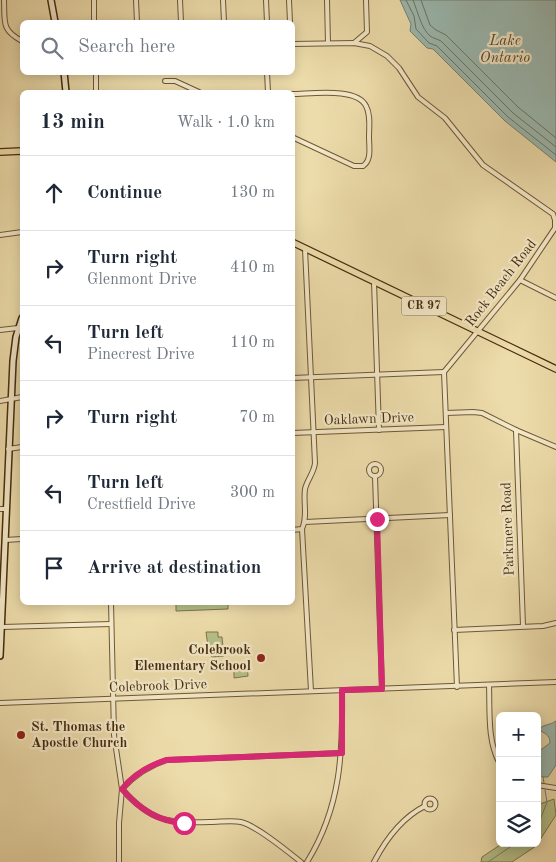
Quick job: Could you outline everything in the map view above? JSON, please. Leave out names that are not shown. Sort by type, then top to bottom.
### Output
[{"type":"main road","points":[[0,152],[20,151]]},
{"type":"main road","name":"CR 97","points":[[295,244],[556,369]]},
{"type":"street","points":[[4,0],[2,12],[6,28],[10,34],[20,40]]},
{"type":"street","points":[[52,0],[56,20]]},
{"type":"street","points":[[94,0],[94,20]]},
{"type":"street","points":[[136,0],[137,20]]},
{"type":"street","points":[[180,0],[181,20]]},
{"type":"street","points":[[223,0],[224,20]]},
{"type":"street","points":[[266,0],[267,20]]},
{"type":"street","points":[[289,0],[290,20]]},
{"type":"street","points":[[327,0],[328,43]]},
{"type":"street","points":[[354,43],[367,32],[366,0]]},
{"type":"street","name":"Rock Beach Road","points":[[295,44],[354,43],[370,46],[387,56],[400,68],[418,97],[445,118],[481,163],[553,214],[555,228],[520,280],[479,332],[444,372]]},
{"type":"street","points":[[64,75],[66,90]]},
{"type":"street","points":[[96,75],[96,90]]},
{"type":"street","points":[[267,75],[268,90]]},
{"type":"street","points":[[165,81],[175,81],[195,90]]},
{"type":"street","points":[[295,94],[345,94],[356,96],[360,99],[367,107],[369,116],[368,159],[363,166],[354,166],[295,138]]},
{"type":"street","points":[[0,236],[20,232]]},
{"type":"street","points":[[305,249],[314,467],[305,488],[305,522],[302,529],[311,691]]},
{"type":"street","points":[[520,280],[556,298]]},
{"type":"street","points":[[374,282],[379,430]]},
{"type":"street","points":[[0,654],[5,540],[3,509],[14,349],[20,323]]},
{"type":"street","points":[[0,330],[18,328]]},
{"type":"street","points":[[295,378],[444,372],[457,687]]},
{"type":"street","points":[[0,401],[20,398]]},
{"type":"street","points":[[446,413],[482,413],[556,447]]},
{"type":"street","name":"Oaklawn Drive","points":[[295,433],[446,427]]},
{"type":"street","name":"Parkmere Road","points":[[516,430],[523,626]]},
{"type":"street","points":[[8,449],[20,447]]},
{"type":"street","points":[[375,476],[382,689]]},
{"type":"street","points":[[305,522],[450,515]]},
{"type":"street","points":[[295,530],[302,529]]},
{"type":"street","points":[[5,540],[20,539]]},
{"type":"street","points":[[111,605],[115,743],[122,789],[118,823],[119,862]]},
{"type":"street","points":[[454,630],[543,626],[556,623]]},
{"type":"street","points":[[2,627],[111,624]]},
{"type":"street","name":"Colebrook Drive","points":[[0,703],[556,682]]},
{"type":"street","points":[[489,685],[491,739],[496,757]]},
{"type":"street","points":[[307,862],[322,836],[338,783],[342,753],[342,690]]},
{"type":"street","points":[[122,789],[145,769],[166,760],[342,753]]},
{"type":"street","points":[[541,786],[556,788]]},
{"type":"street","points":[[122,789],[145,811],[164,820],[184,823],[231,822],[246,824],[301,862]]},
{"type":"street","points":[[374,862],[393,832],[411,815],[425,806]]},
{"type":"green space","points":[[176,605],[228,605],[228,609],[176,611]]},
{"type":"green space","points":[[206,632],[218,632],[218,637],[222,637],[224,656],[212,657],[209,654]]},
{"type":"green space","points":[[247,662],[248,676],[234,678],[234,670],[238,664]]},
{"type":"green space","points":[[554,799],[556,815],[541,838],[541,804]]},
{"type":"green space","points":[[497,847],[534,847],[512,862],[481,862],[482,857]]},
{"type":"water","name":"Lake Ontario","points":[[400,0],[556,0],[556,162],[505,121],[433,49],[427,48],[410,31],[411,24]]},
{"type":"water","points":[[556,721],[556,765],[548,777],[543,777],[541,776],[541,750],[550,741],[546,734],[541,731],[541,728]]},
{"type":"waterway","points":[[543,777],[544,783]]},
{"type":"waterway","points":[[541,818],[547,802],[545,790]]},
{"type":"waterway","points":[[488,862],[510,847]]},
{"type":"place","name":"Colebrook Elementary School","points":[[261,658]]},
{"type":"place","name":"St. Thomas the Apostle Church","points":[[21,735]]},
{"type":"route","points":[[184,823],[174,823],[155,817],[136,804],[122,789],[145,769],[166,760],[342,753],[342,690],[382,689],[377,519]]}]
